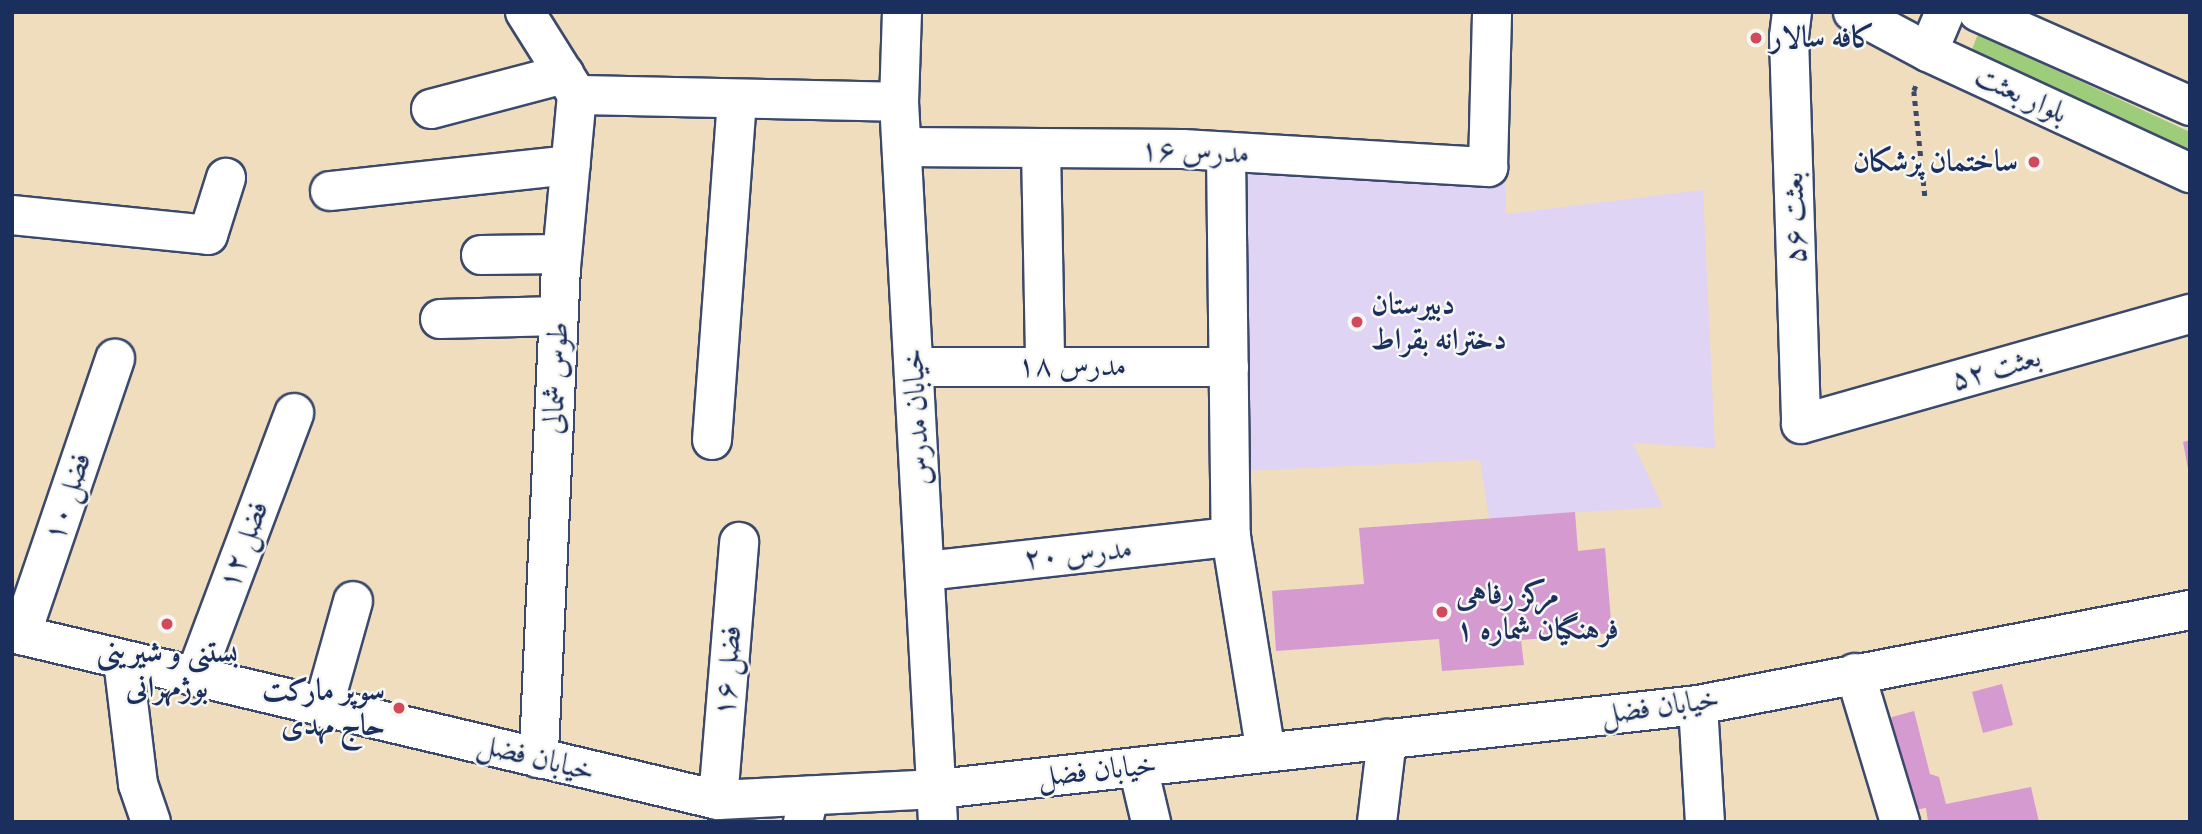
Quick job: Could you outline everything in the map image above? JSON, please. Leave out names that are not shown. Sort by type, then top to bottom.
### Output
[{"type":"street","points":[[525,12],[570,85]]},
{"type":"street","name":"خیابان مدرس","points":[[902,12],[899,102],[938,805]]},
{"type":"street","name":"مدرس ۱۶","points":[[902,147],[1226,152],[1488,167],[1492,12]]},
{"type":"street","name":"بعثت ۵۶","points":[[1792,12],[1789,37],[1801,424]]},
{"type":"street","name":"بلوار بعثت","points":[[1853,12],[1928,51],[2190,173]]},
{"type":"street","points":[[1928,51],[1945,12]]},
{"type":"street","name":"بلوار بعثت","points":[[1978,12],[2190,106]]},
{"type":"street","points":[[431,109],[570,85],[697,98],[899,102]]},
{"type":"street","name":"طوس شمالی","points":[[539,759],[562,254],[571,165],[570,85]]},
{"type":"street","points":[[712,440],[737,99]]},
{"type":"street","points":[[1041,148],[1045,365]]},
{"type":"street","points":[[1226,152],[1231,537],[1266,752]]},
{"type":"street","points":[[330,191],[571,165]]},
{"type":"street","points":[[12,215],[208,235],[226,178]]},
{"type":"street","points":[[481,255],[562,254]]},
{"type":"street","name":"بعثت ۵۲","points":[[1801,424],[2190,314]]},
{"type":"street","points":[[440,319],[559,316]]},
{"type":"street","name":"فضل ۱۰","points":[[17,634],[115,359]]},
{"type":"street","name":"مدرس ۱۸","points":[[914,367],[1229,367]]},
{"type":"street","name":"فضل ۱۲","points":[[195,677],[294,413]]},
{"type":"street","name":"مدرس ۲۰","points":[[926,571],[1231,537]]},
{"type":"street","name":"فضل ۱۶","points":[[718,800],[739,542]]},
{"type":"street","points":[[323,708],[353,601]]},
{"type":"street","name":"خیابان فضل","points":[[17,634],[718,800],[806,809],[938,805],[1138,767],[1698,705],[2190,610]]},
{"type":"street","points":[[123,660],[138,784],[151,822]]},
{"type":"street","points":[[1855,673],[1900,822]]},
{"type":"street","points":[[1698,705],[1705,822]]},
{"type":"street","points":[[1377,822],[1387,739]]},
{"type":"street","points":[[1138,767],[1151,822]]},
{"type":"street","points":[[774,822],[806,809]]},
{"type":"path","points":[[1925,196],[1914,92],[1928,51]]},
{"type":"shaded area","points":[[1237,172],[1466,184],[1505,179],[1506,214],[1703,190],[1715,448],[1633,443],[1663,507],[1489,518],[1480,460],[1245,471]]},
{"type":"green space","points":[[1978,34],[2190,132],[2190,153],[1971,52]]},
{"type":"building","points":[[2190,440],[2190,469],[2188,469],[2183,442]]},
{"type":"building","name":"مرکز رفاهی فرهنگیان شماره ۱","points":[[1575,512],[1578,551],[1605,548],[1612,633],[1521,640],[1524,665],[1442,671],[1439,639],[1276,651],[1272,591],[1364,584],[1359,528]]},
{"type":"building","points":[[2002,684],[2013,725],[1983,733],[1972,692]]},
{"type":"building","points":[[1914,711],[1930,774],[1939,777],[1946,804],[2031,787],[2039,822],[1928,822],[1926,808],[1915,810],[1888,727],[1892,717]]},
{"type":"place","name":"کافه سالار","points":[[1756,38]]},
{"type":"place","name":"ساختمان پزشکان","points":[[2034,162]]},
{"type":"place","name":"دبیرستان دخترانه بقراط","points":[[1357,322]]},
{"type":"place","name":"مرکز رفاهی فرهنگیان شماره ۱","points":[[1442,612]]},
{"type":"place","name":"بستنی و شیرینی بوژمهرانی","points":[[167,624]]},
{"type":"place","name":"سوپر مارکت حاج مهدی","points":[[399,708]]}]
